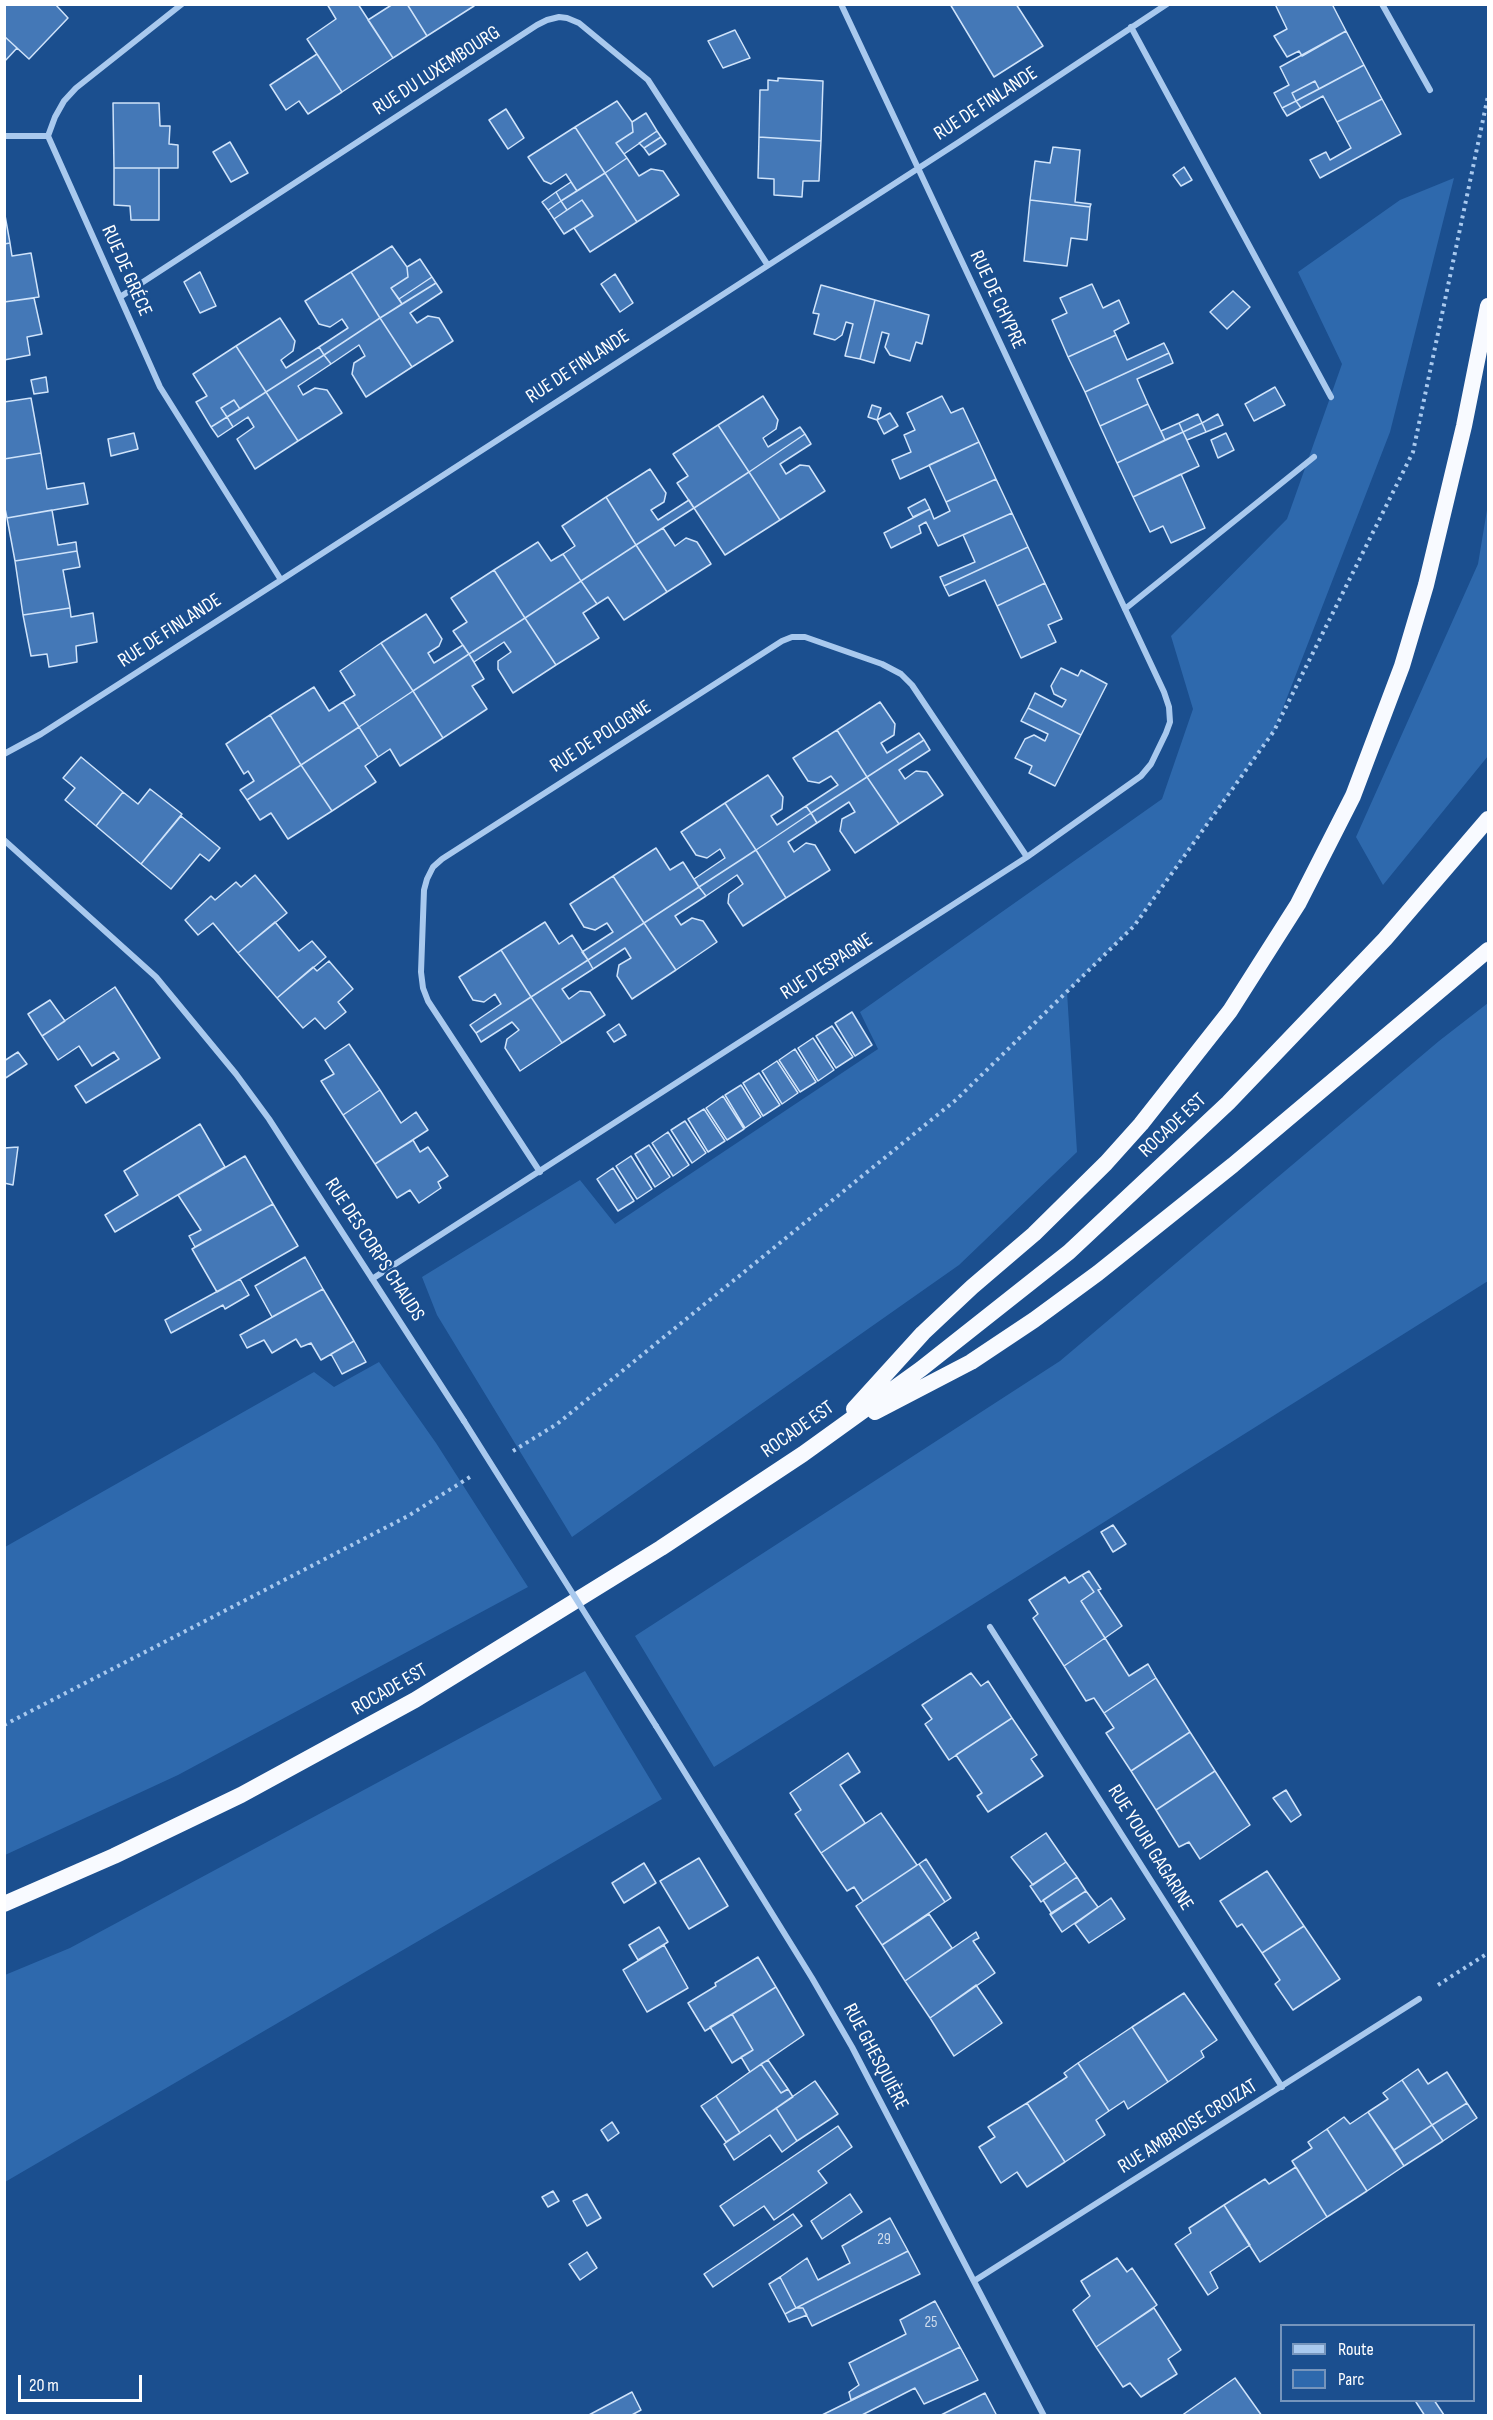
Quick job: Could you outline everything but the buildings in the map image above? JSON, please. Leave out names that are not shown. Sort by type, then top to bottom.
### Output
[{"type":"highway","points":[[831,1434],[924,1333],[1042,1227],[1141,1124],[1230,1011],[1298,904],[1353,796],[1402,666],[1426,585],[1464,426],[1488,306]]},
{"type":"highway","name":"ROCADE EST","points":[[4,1904],[200,1815],[416,1700],[661,1548],[831,1434],[921,1369],[1069,1252],[1228,1103],[1429,889],[1488,819]]},
{"type":"highway","points":[[831,1434],[971,1362],[1080,1287],[1233,1165],[1488,950]]},
{"type":"street","points":[[4,136],[48,136],[64,101],[76,88],[182,4]]},
{"type":"street","name":"RUE DE CHYPRE","points":[[841,4],[1125,609]]},
{"type":"street","name":"RUE DE FINLANDE","points":[[4,754],[41,734],[281,580],[766,264],[917,169],[1167,4]]},
{"type":"street","points":[[1382,4],[1430,90]]},
{"type":"street","name":"RUE DU LUXEMBOURG","points":[[120,297],[537,25],[559,17],[579,23],[648,80],[766,264]]},
{"type":"street","points":[[1131,27],[1332,397]]},
{"type":"street","name":"RUE DE GRÉCE","points":[[48,136],[160,387],[281,580]]},
{"type":"street","points":[[1125,609],[1314,457]]},
{"type":"street","name":"RUE D'ESPAGNE","points":[[372,1279],[1027,857],[1141,776],[1155,756],[1166,734],[1170,722],[1169,707],[1125,609]]},
{"type":"street","name":"RUE DE POLOGNE","points":[[540,1172],[428,1002],[423,988],[421,972],[424,890],[433,867],[442,859],[782,641],[792,637],[805,637],[882,664],[902,674],[912,685],[1027,857]]},
{"type":"street","name":"RUE DES CORPS CHAUDS","points":[[4,840],[156,977],[269,1119],[464,1421],[656,1726]]},
{"type":"street","name":"RUE YOURI GAGARINE","points":[[990,1627],[1282,2087]]},
{"type":"street","name":"RUE GHESQUIÈRE","points":[[656,1726],[830,2010],[1044,2415]]},
{"type":"street","name":"RUE AMBROISE CROIZAT","points":[[974,2281],[1419,1999]]},
{"type":"path","points":[[507,1455],[557,1424],[957,1099],[1134,926],[1274,731],[1413,452],[1488,96]]},
{"type":"path","points":[[4,1725],[408,1516],[477,1473]]},
{"type":"path","points":[[1419,1999],[1488,1953]]},
{"type":"green space","points":[[1454,178],[1390,432],[1274,731],[1134,926],[1067,992],[1077,1152],[959,1265],[572,1537],[437,1315],[422,1277],[580,1180],[615,1224],[878,1049],[860,1012],[1162,799],[1193,709],[1171,636],[1287,519],[1342,364],[1298,272],[1400,200]]},
{"type":"green space","points":[[1488,504],[1488,756],[1383,885],[1356,837],[1478,564]]},
{"type":"green space","points":[[1488,1003],[1488,1281],[714,1767],[635,1636],[1060,1361],[1439,1041]]},
{"type":"green space","points":[[379,1362],[436,1443],[528,1587],[178,1775],[5,1855],[5,1547],[314,1372],[334,1387]]},
{"type":"green space","points":[[585,1671],[662,1799],[5,2182],[5,1975],[70,1948]]}]
